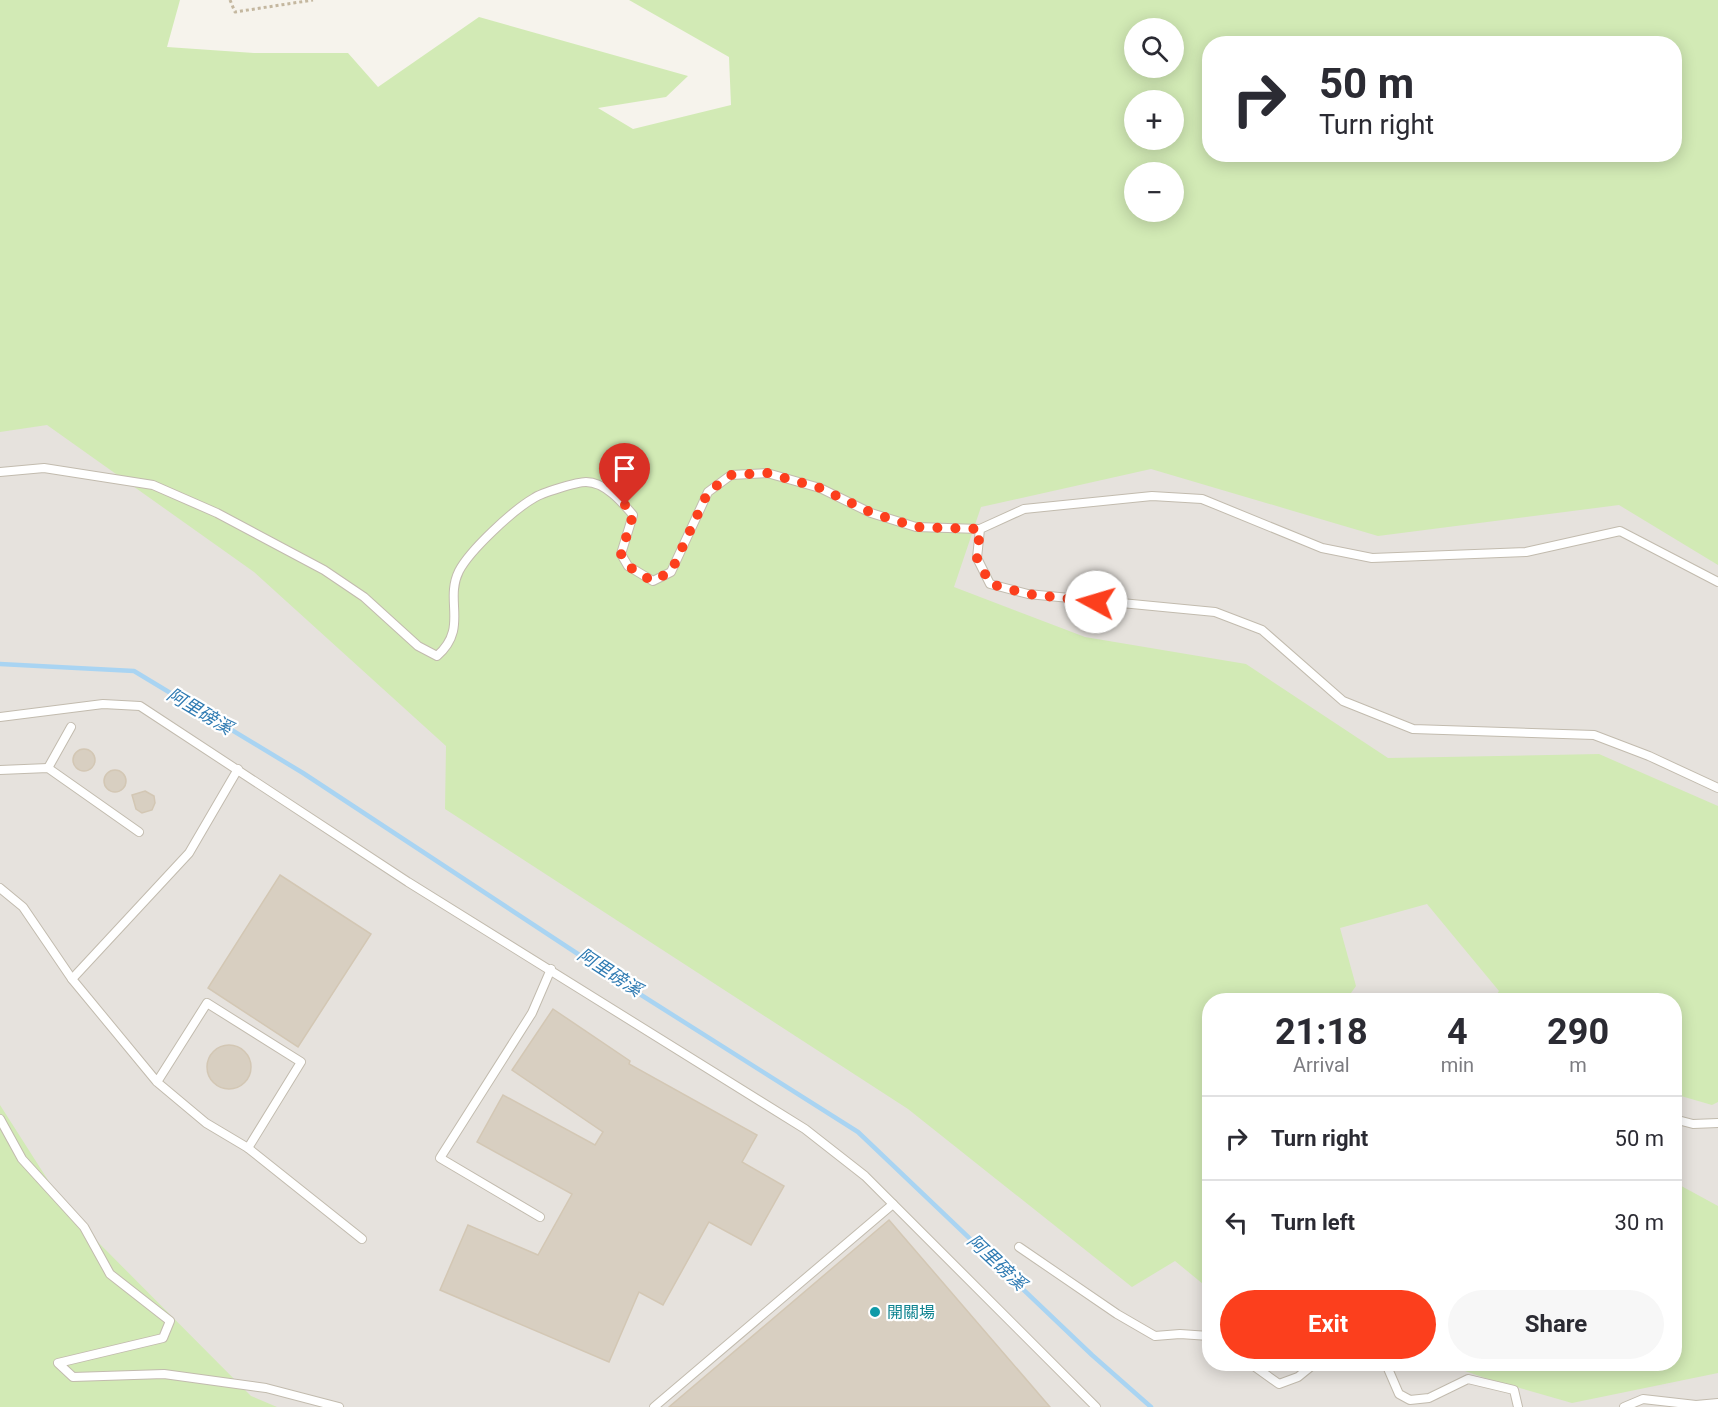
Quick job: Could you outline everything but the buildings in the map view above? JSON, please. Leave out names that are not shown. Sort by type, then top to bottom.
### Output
[{"type":"lane","points":[[0,472],[44,468],[153,485],[217,513],[324,570],[364,597],[418,646],[437,656],[448,646],[456,624],[454,601],[459,572],[492,531],[534,497],[587,482],[617,495],[633,515],[621,554],[628,566],[652,581],[671,572],[708,492],[731,475],[767,473],[820,488],[872,513],[916,527],[980,529],[1024,509],[1152,496],[1202,499],[1322,548],[1372,558],[1526,552],[1620,531],[1718,582]]},
{"type":"lane","points":[[980,529],[977,558],[990,584],[1028,594],[1215,612],[1262,630],[1343,700],[1413,729],[1594,735],[1649,756],[1718,788]]},
{"type":"lane","points":[[0,717],[103,704],[140,706],[408,882],[805,1129],[864,1176],[1096,1407]]},
{"type":"lane","points":[[48,768],[71,727]]},
{"type":"lane","points":[[0,770],[48,768],[139,832]]},
{"type":"lane","points":[[72,979],[189,853],[238,769]]},
{"type":"lane","points":[[0,888],[23,907],[72,979],[158,1082],[206,1123],[248,1148],[362,1239]]},
{"type":"lane","points":[[540,1217],[440,1158],[532,1013],[551,969]]},
{"type":"lane","points":[[158,1082],[207,1003],[301,1062],[248,1148]]},
{"type":"lane","points":[[0,1119],[22,1159],[84,1227],[110,1274],[170,1321],[163,1338],[58,1363],[73,1377],[165,1374],[266,1388],[339,1407]]},
{"type":"lane","points":[[1682,1121],[1693,1124],[1718,1124]]},
{"type":"lane","points":[[654,1407],[893,1204]]},
{"type":"lane","points":[[1019,1247],[1117,1314],[1155,1336],[1202,1336]]},
{"type":"lane","points":[[1261,1371],[1279,1384],[1298,1377],[1305,1371]]},
{"type":"lane","points":[[1389,1371],[1399,1394],[1410,1400],[1429,1398],[1468,1379],[1514,1390],[1518,1407]]},
{"type":"lane","points":[[1624,1407],[1643,1399],[1696,1405],[1718,1403]]},
{"type":"path","points":[[230,0],[235,12],[313,0]]},
{"type":"shaded area","points":[[0,269],[678,408],[1718,436],[1718,1407],[0,1407]]},
{"type":"green space","points":[[0,0],[180,0],[167,47],[254,53],[348,53],[378,87],[479,17],[688,76],[666,97],[598,108],[633,129],[731,105],[729,57],[629,0],[1718,0],[1718,565],[1619,505],[1378,536],[1151,469],[981,507],[954,587],[1085,637],[1246,664],[1388,758],[1599,754],[1718,806],[1718,1102],[1712,1105],[1682,1096],[1682,993],[1498,993],[1499,991],[1427,904],[1340,928],[1356,986],[1351,993],[1202,993],[1202,1283],[1175,1261],[1132,1287],[908,1109],[445,809],[446,746],[254,572],[47,425],[0,432]]},
{"type":"green space","points":[[0,1105],[69,1213],[251,1396],[277,1407],[0,1407]]},
{"type":"green space","points":[[1682,1186],[1718,1206],[1718,1373],[1572,1403],[1465,1371],[1682,1371]]},
{"type":"waterway","name":"阿里磅溪","points":[[0,664],[134,671],[303,773],[619,981],[858,1132],[1092,1355],[1151,1407]]},
{"type":"place","name":"開關場","points":[[875,1312]]},
{"type":"route","points":[[625,505],[633,515],[621,554],[628,566],[652,581],[671,572],[708,492],[731,475],[767,473],[820,488],[872,513],[916,527],[980,529],[977,558],[990,584],[1028,594],[1096,602]]}]
